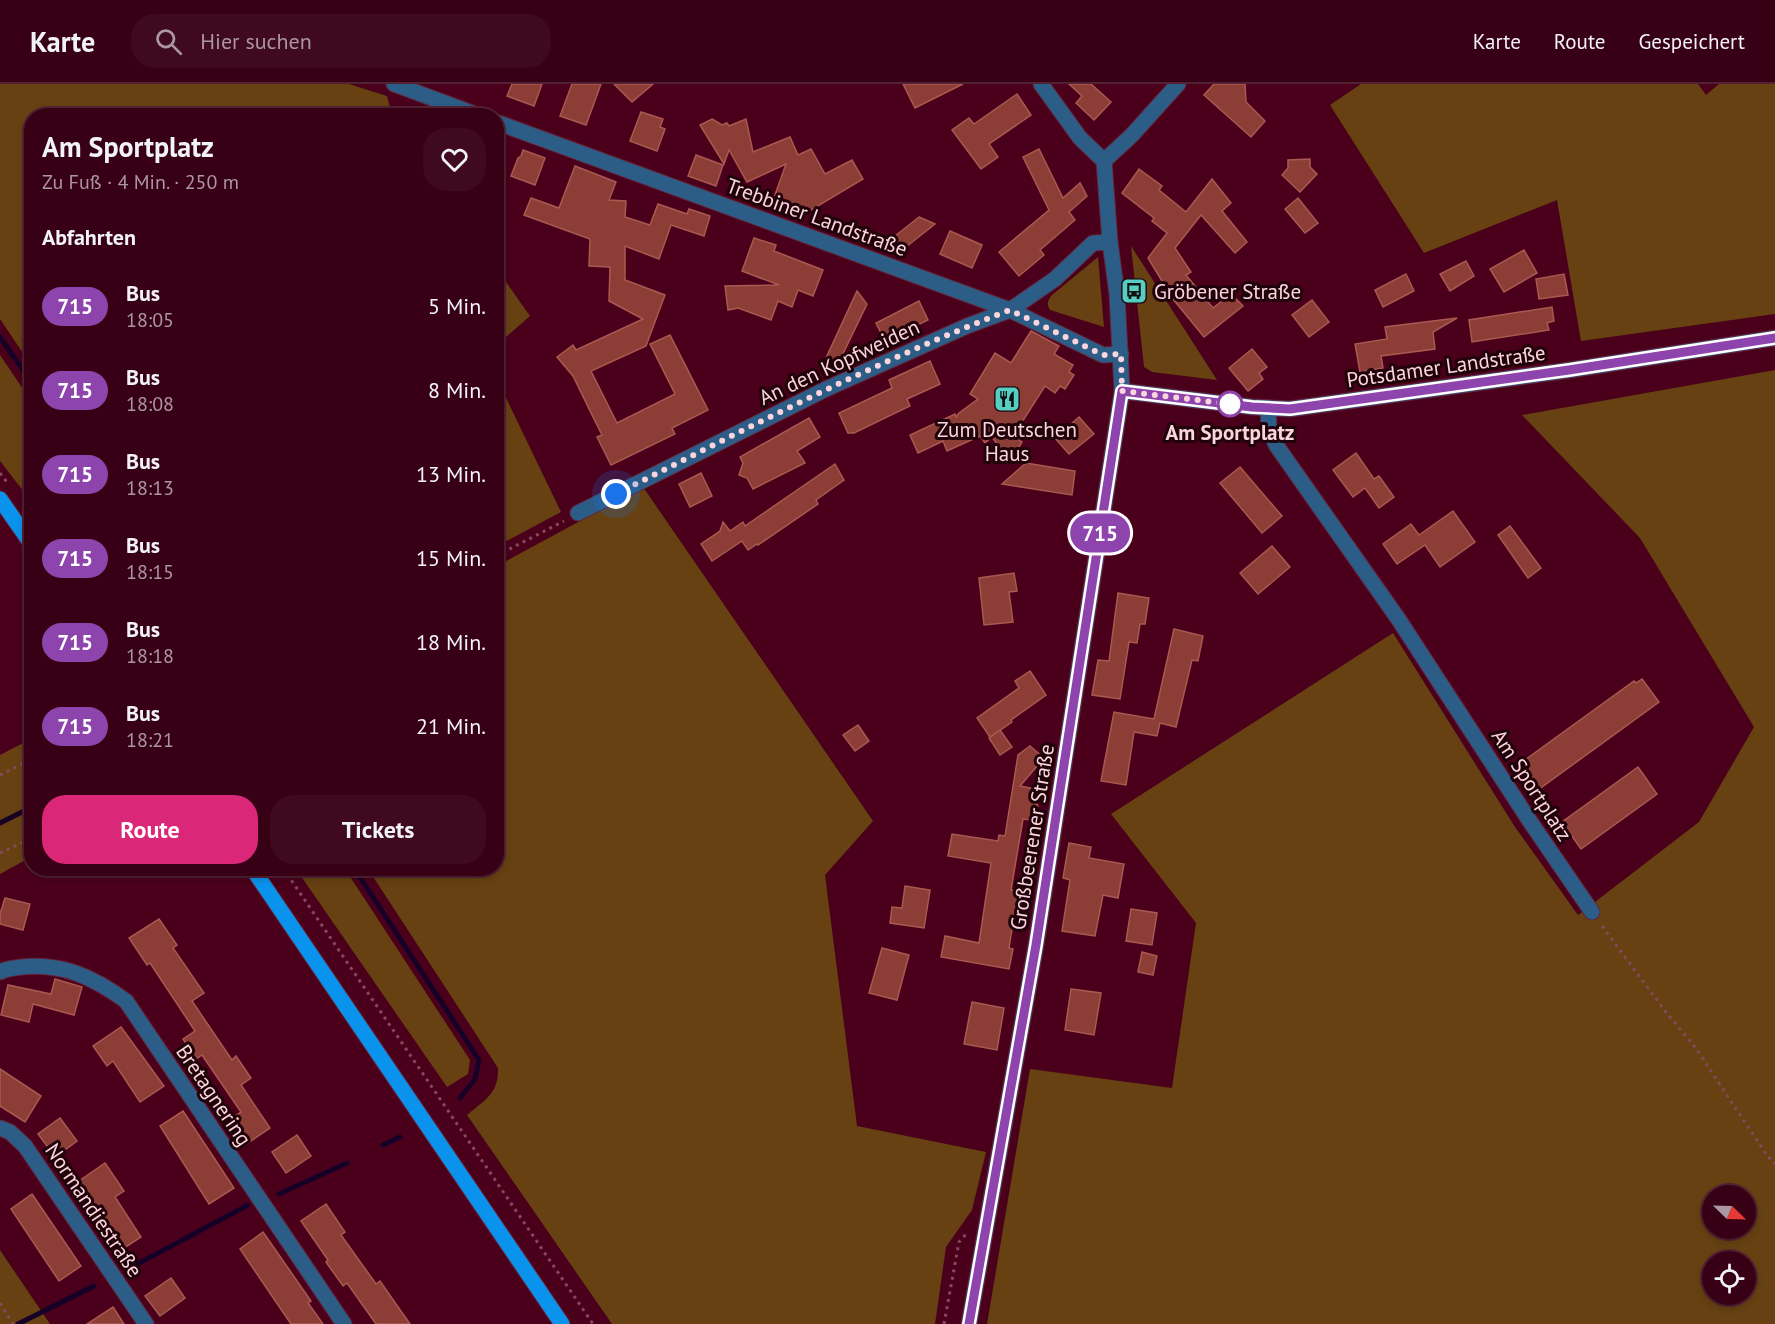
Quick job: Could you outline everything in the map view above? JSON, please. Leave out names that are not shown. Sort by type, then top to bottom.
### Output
[{"type":"main road","points":[[0,499],[24,534]]},
{"type":"main road","points":[[257,876],[562,1324]]},
{"type":"street","points":[[394,84],[458,108]]},
{"type":"street","points":[[1041,84],[1080,138],[1104,161],[1121,354]]},
{"type":"street","points":[[1104,161],[1132,135],[1178,84]]},
{"type":"street","name":"Trebbiner Landstraße","points":[[504,125],[1010,310],[1103,355],[1121,354]]},
{"type":"street","name":"An den Kopfweiden","points":[[578,513],[826,389],[967,326],[1010,310],[1055,279],[1093,243],[1110,242]]},
{"type":"street","name":"Potsdamer Landstraße","points":[[1122,391],[1290,409],[1569,370],[1775,338]]},
{"type":"street","name":"Großbeerener Straße","points":[[969,1324],[1036,945],[1122,391],[1121,354]]},
{"type":"street","name":"Am Sportplatz","points":[[1268,408],[1269,427],[1276,445],[1399,621],[1531,824],[1592,912]]},
{"type":"street","name":"Bretagnering","points":[[0,972],[7,968],[34,966],[63,968],[102,984],[126,1001],[344,1324]]},
{"type":"street","name":"Normandiestraße","points":[[0,1128],[10,1132],[25,1146],[146,1324]]},
{"type":"path","points":[[504,552],[578,513]]},
{"type":"path","points":[[0,775],[24,763]]},
{"type":"path","points":[[0,853],[24,842]]},
{"type":"path","points":[[288,876],[593,1324]]},
{"type":"path","points":[[1592,912],[1665,1011],[1695,1047],[1775,1164]]},
{"type":"path","points":[[944,1324],[959,1242],[989,1212]]},
{"type":"path","points":[[0,1303],[13,1324]]},
{"type":"shaded area","points":[[0,84],[349,84],[387,96],[390,108],[24,108],[24,355],[0,319]]},
{"type":"shaded area","points":[[1361,84],[1698,84],[1706,95],[1719,84],[1775,84],[1775,314],[1581,341],[1557,200],[1424,253],[1330,105]]},
{"type":"shaded area","points":[[1131,246],[1217,380],[1152,372],[1144,367]]},
{"type":"shaded area","points":[[1098,257],[1104,327],[1050,310],[1048,302],[1052,295]]},
{"type":"shaded area","points":[[504,279],[530,316],[504,339]]},
{"type":"shaded area","points":[[0,355],[24,391],[24,492],[0,461]]},
{"type":"shaded area","points":[[1775,370],[1775,1324],[987,1324],[1030,1069],[1172,1088],[1196,923],[1111,814],[1393,633],[1515,827],[1578,915],[1699,822],[1754,727],[1640,538],[1522,415]]},
{"type":"shaded area","points":[[504,394],[561,512],[504,542]]},
{"type":"shaded area","points":[[643,487],[873,821],[825,875],[857,1126],[986,1152],[972,1210],[946,1247],[935,1324],[612,1324],[467,1115],[493,1090],[498,1077],[498,1068],[373,876],[504,876],[504,562]]},
{"type":"shaded area","points":[[24,743],[24,861],[0,874],[0,755]]},
{"type":"shaded area","points":[[301,876],[350,876],[470,1060],[468,1074],[447,1087]]},
{"type":"shaded area","points":[[0,1250],[50,1324],[0,1324]]},
{"type":"building","points":[[512,84],[542,84],[534,106],[507,96]]},
{"type":"building","points":[[572,84],[601,84],[586,125],[560,116]]},
{"type":"building","points":[[614,84],[653,84],[632,102]]},
{"type":"building","points":[[903,84],[963,84],[915,108]]},
{"type":"building","points":[[1069,84],[1091,84],[1111,102],[1094,120],[1076,103],[1082,96]]},
{"type":"building","points":[[1214,84],[1245,84],[1246,102],[1265,121],[1251,137],[1204,95]]},
{"type":"building","points":[[1017,94],[1031,115],[989,144],[998,157],[981,169],[952,130],[969,118],[974,124]]},
{"type":"building","points":[[641,112],[663,119],[660,127],[665,129],[657,151],[630,141]]},
{"type":"building","points":[[712,119],[722,125],[727,123],[729,126],[746,119],[753,152],[790,137],[798,155],[811,149],[825,174],[852,160],[863,179],[801,216],[771,206],[786,164],[747,182],[729,150],[724,164],[700,125]]},
{"type":"building","points":[[1039,149],[1063,198],[1080,183],[1087,196],[1069,212],[1075,220],[1040,250],[1044,255],[1019,276],[999,252],[1049,210],[1023,157]]},
{"type":"building","points":[[523,150],[545,158],[535,185],[511,176]]},
{"type":"building","points":[[696,155],[723,165],[716,186],[688,176]]},
{"type":"building","points":[[1310,159],[1310,167],[1317,174],[1300,192],[1282,175],[1288,168],[1288,160]]},
{"type":"building","points":[[575,166],[616,182],[609,200],[626,201],[625,217],[650,225],[658,204],[687,214],[689,209],[710,216],[704,236],[671,225],[659,259],[625,246],[625,280],[665,295],[646,346],[591,371],[617,423],[675,394],[650,344],[670,335],[708,410],[672,428],[675,434],[611,465],[597,437],[602,435],[573,376],[557,357],[573,345],[576,350],[643,319],[609,301],[610,267],[589,266],[590,239],[524,215],[531,198],[559,208]]},
{"type":"building","points":[[1139,169],[1162,186],[1159,190],[1186,212],[1212,179],[1231,203],[1222,211],[1247,242],[1235,253],[1201,215],[1175,248],[1191,272],[1186,275],[1213,308],[1231,294],[1243,306],[1204,337],[1173,299],[1148,258],[1167,233],[1152,221],[1154,218],[1122,193]]},
{"type":"building","points":[[1298,198],[1318,223],[1305,233],[1285,209]]},
{"type":"building","points":[[919,217],[935,224],[906,247],[890,240]]},
{"type":"building","points":[[950,231],[982,245],[972,268],[940,254]]},
{"type":"building","points":[[754,238],[776,245],[774,251],[823,270],[813,296],[798,290],[792,307],[778,301],[771,320],[738,308],[728,310],[725,286],[779,285],[742,271]]},
{"type":"building","points":[[1524,250],[1537,273],[1504,292],[1490,269]]},
{"type":"building","points":[[1466,261],[1474,276],[1450,291],[1440,274]]},
{"type":"building","points":[[1406,274],[1414,291],[1383,307],[1375,290]]},
{"type":"building","points":[[1564,274],[1568,295],[1539,299],[1536,279]]},
{"type":"building","points":[[857,291],[867,304],[838,364],[826,358]]},
{"type":"building","points":[[1312,300],[1329,322],[1309,337],[1292,315]]},
{"type":"building","points":[[919,301],[928,320],[885,341],[876,323]]},
{"type":"building","points":[[1552,307],[1554,321],[1547,323],[1549,330],[1472,342],[1469,320]]},
{"type":"building","points":[[1457,318],[1433,332],[1435,349],[1381,356],[1383,368],[1360,372],[1355,344],[1387,339],[1385,327]]},
{"type":"building","name":"Zum Deutschen Haus","points":[[1031,331],[1059,346],[1054,354],[1073,365],[1069,372],[1074,375],[1065,389],[1060,386],[1055,393],[1045,386],[1013,436],[1022,442],[1010,462],[992,437],[985,443],[980,436],[947,451],[943,441],[918,453],[910,435],[955,414],[956,417],[978,399],[970,394],[995,353],[1011,363]]},
{"type":"building","points":[[1252,349],[1267,367],[1259,373],[1263,379],[1248,391],[1229,368]]},
{"type":"building","points":[[930,361],[940,384],[907,399],[910,406],[854,433],[848,433],[839,413],[892,388],[889,380]]},
{"type":"building","points":[[1079,417],[1094,434],[1069,454],[1055,438]]},
{"type":"building","points":[[809,418],[820,437],[797,451],[805,463],[753,489],[747,478],[739,475],[743,463],[740,457]]},
{"type":"building","points":[[1356,453],[1374,479],[1379,476],[1394,497],[1379,508],[1365,488],[1353,497],[1333,470]]},
{"type":"building","points":[[1026,463],[1075,471],[1072,495],[1002,484]]},
{"type":"building","points":[[835,464],[844,480],[816,500],[818,504],[758,545],[748,550],[742,541],[712,561],[701,544],[720,531],[723,522],[730,531],[743,522],[745,526]]},
{"type":"building","points":[[1240,467],[1282,516],[1262,533],[1220,483]]},
{"type":"building","points":[[701,473],[712,496],[690,507],[679,484]]},
{"type":"building","points":[[1453,511],[1475,542],[1440,567],[1425,545],[1397,564],[1383,544],[1411,524],[1419,535]]},
{"type":"building","points":[[1510,526],[1541,568],[1528,578],[1498,535]]},
{"type":"building","points":[[1272,546],[1290,567],[1258,594],[1240,573]]},
{"type":"building","points":[[1014,573],[1017,591],[1009,592],[1013,622],[984,625],[979,578]]},
{"type":"building","points":[[1118,593],[1149,598],[1145,624],[1140,624],[1137,643],[1129,642],[1120,699],[1092,695],[1098,660],[1109,661]]},
{"type":"building","points":[[1174,629],[1203,636],[1198,661],[1192,660],[1176,727],[1160,723],[1157,736],[1134,732],[1126,785],[1101,781],[1114,712],[1154,719]]},
{"type":"building","points":[[1030,671],[1046,695],[990,737],[977,718],[1019,688],[1015,681]]},
{"type":"building","points":[[1642,679],[1659,702],[1531,795],[1514,772],[1520,767],[1518,765],[1634,681],[1636,683]]},
{"type":"building","points":[[858,725],[869,741],[855,751],[843,735]]},
{"type":"building","points":[[1000,730],[1012,747],[1000,755],[989,738]]},
{"type":"building","points":[[1030,746],[1044,758],[1020,786],[1036,789],[1034,800],[1038,806],[1033,809],[1031,820],[1023,819],[1011,890],[1018,891],[1009,948],[1013,949],[1009,969],[941,957],[945,936],[979,943],[991,863],[948,856],[952,834],[998,841],[999,835],[1005,836],[1018,755]]},
{"type":"building","points":[[1638,767],[1657,794],[1581,849],[1562,822]]},
{"type":"building","points":[[1069,843],[1091,847],[1089,858],[1124,864],[1118,898],[1103,895],[1095,936],[1062,931],[1070,880],[1063,878]]},
{"type":"building","points":[[905,886],[930,890],[924,928],[890,923],[892,907],[902,908]]},
{"type":"building","points":[[5,898],[30,904],[23,930],[0,924],[0,914]]},
{"type":"building","points":[[1131,909],[1157,913],[1152,945],[1126,941]]},
{"type":"building","points":[[159,919],[177,945],[173,948],[204,993],[192,1001],[232,1060],[236,1056],[251,1078],[241,1085],[270,1128],[245,1145],[229,1120],[241,1112],[202,1055],[196,1059],[183,1039],[195,1031],[150,963],[147,965],[129,938]]},
{"type":"building","points":[[882,948],[909,955],[897,1000],[869,993]]},
{"type":"building","points":[[1142,952],[1157,956],[1153,975],[1138,972]]},
{"type":"building","points":[[55,979],[82,987],[74,1015],[33,1004],[29,1022],[1,1015],[8,985],[51,994]]},
{"type":"building","points":[[1071,989],[1101,993],[1094,1035],[1065,1030]]},
{"type":"building","points":[[972,1002],[1004,1008],[997,1050],[964,1044]]},
{"type":"building","points":[[121,1027],[164,1086],[140,1102],[113,1061],[107,1066],[93,1046]]},
{"type":"building","points":[[0,1069],[41,1096],[25,1122],[0,1106]]},
{"type":"building","points":[[183,1111],[234,1188],[209,1204],[160,1126]]},
{"type":"building","points":[[60,1118],[77,1141],[55,1157],[38,1134]]},
{"type":"building","points":[[297,1135],[311,1156],[286,1173],[272,1152]]},
{"type":"building","points":[[105,1163],[124,1191],[115,1197],[141,1237],[118,1252],[72,1186]]},
{"type":"building","points":[[32,1194],[81,1266],[59,1281],[11,1209]]},
{"type":"building","points":[[326,1204],[345,1232],[341,1235],[376,1284],[380,1281],[410,1324],[376,1324],[347,1283],[343,1286],[326,1262],[328,1260],[301,1221]]},
{"type":"building","points":[[263,1232],[311,1301],[308,1303],[323,1324],[291,1324],[240,1249]]},
{"type":"building","points":[[171,1278],[185,1298],[160,1316],[145,1296]]},
{"type":"building","points":[[113,1307],[124,1324],[87,1324]]},
{"type":"waterway","points":[[0,337],[24,372]]},
{"type":"waterway","points":[[0,823],[24,811]]},
{"type":"waterway","points":[[359,876],[479,1060],[475,1079],[460,1098]]},
{"type":"waterway","points":[[383,1145],[400,1137]]},
{"type":"waterway","points":[[279,1194],[347,1163]]},
{"type":"waterway","points":[[130,1268],[248,1205]]},
{"type":"waterway","points":[[18,1324],[94,1286]]},
{"type":"bus line","name":"715","points":[[969,1324],[1016,1067],[1122,391],[1252,407],[1290,409],[1569,370],[1775,338]]},
{"type":"place","name":"Gröbener Straße","points":[[1134,291]]},
{"type":"place","name":"Zum Deutschen Haus","points":[[1007,399]]},
{"type":"place","name":"Am Sportplatz","points":[[1230,404]]},
{"type":"route","points":[[616,494],[826,389],[967,326],[1010,310],[1103,355],[1121,354],[1122,391],[1230,404]]}]
